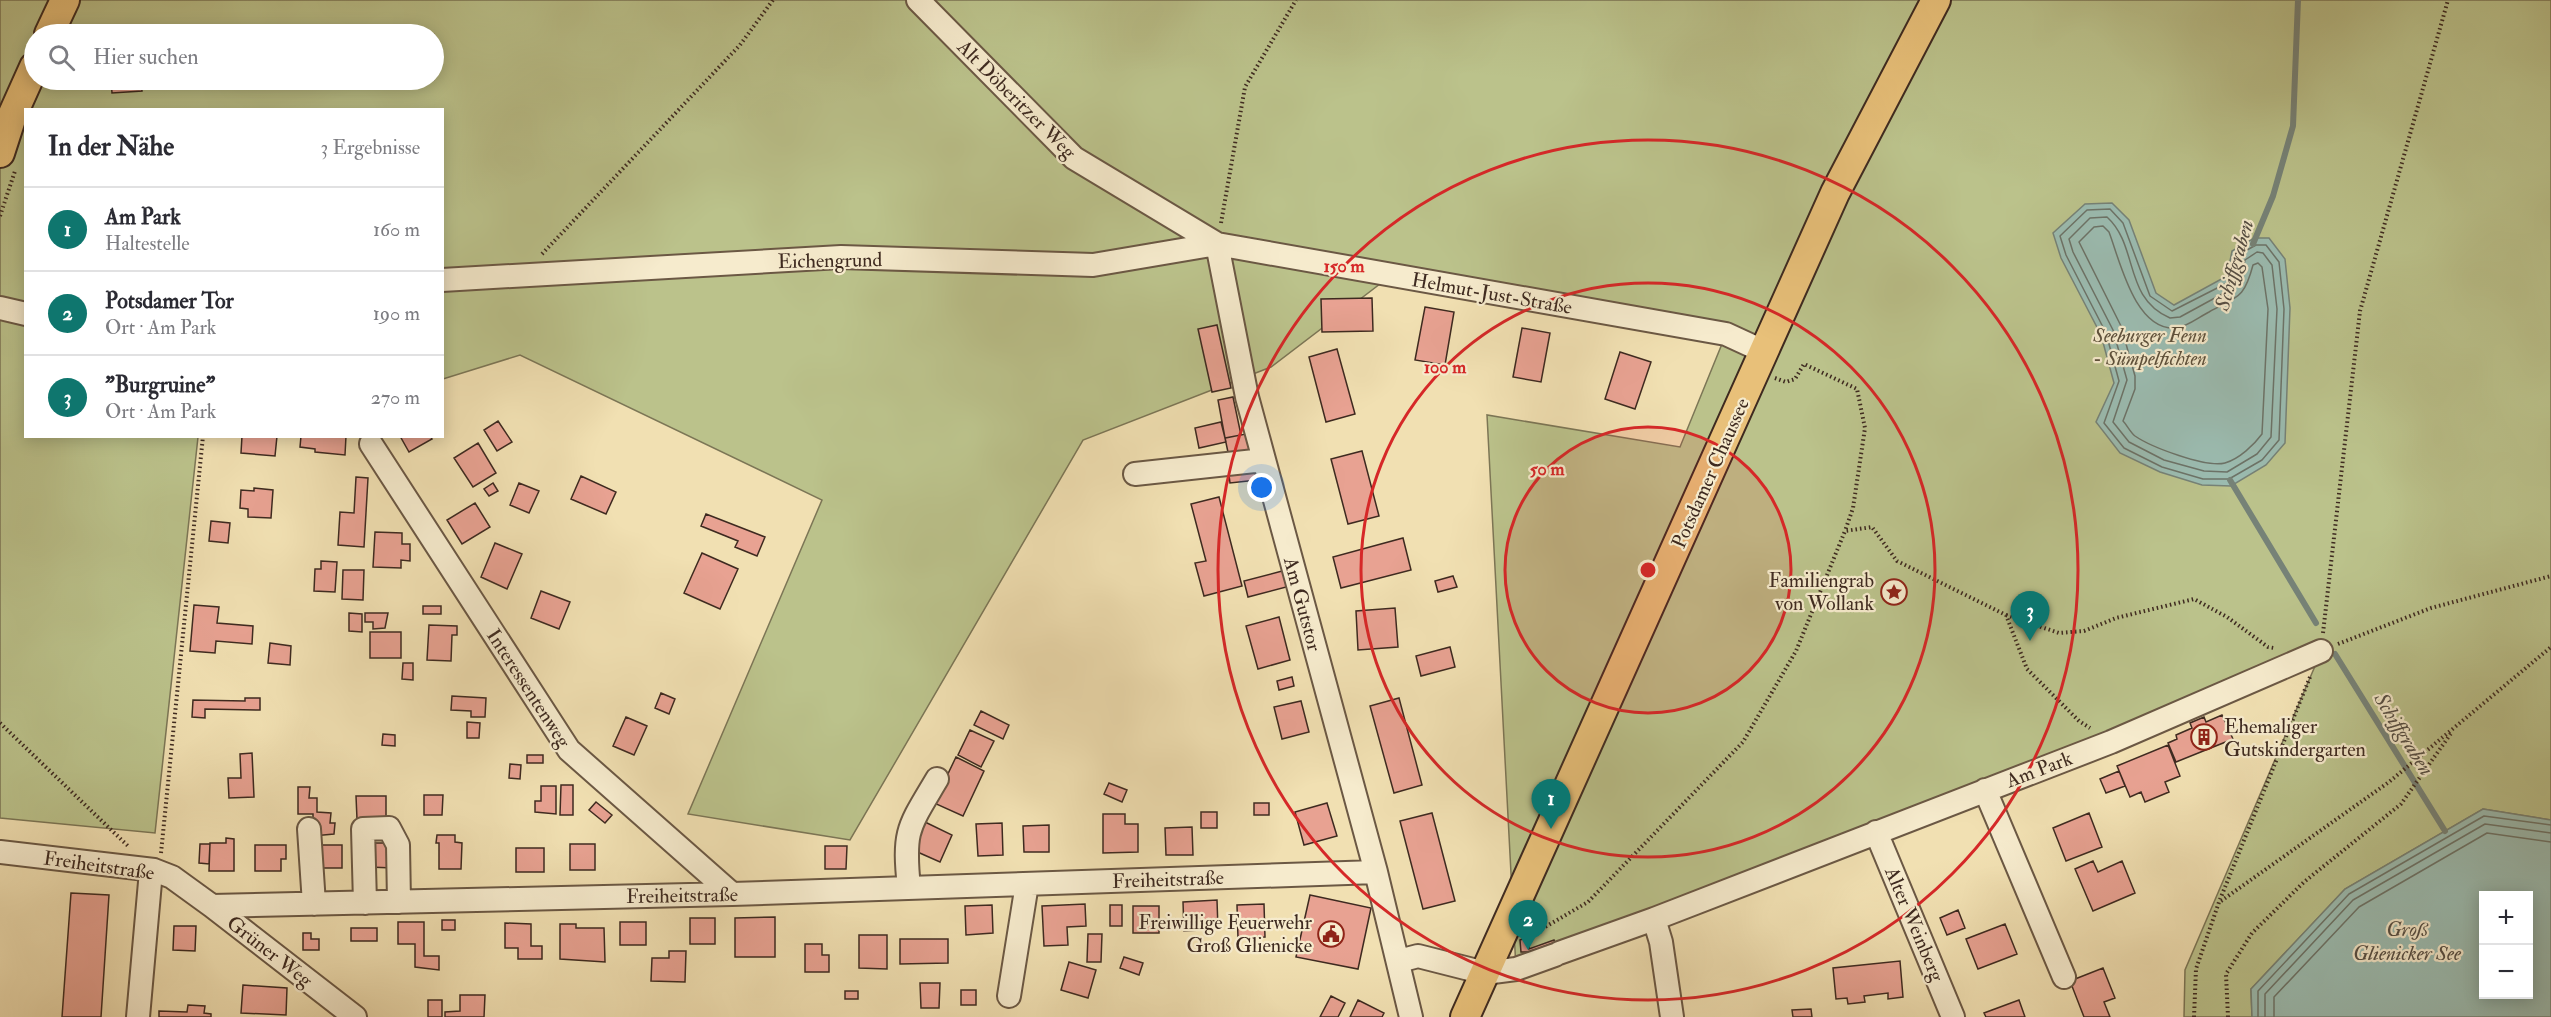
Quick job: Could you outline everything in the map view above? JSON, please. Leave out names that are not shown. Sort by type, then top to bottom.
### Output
[{"type":"main road","points":[[54,24],[65,0]]},
{"type":"main road","name":"Potsdamer Chaussee","points":[[1465,1017],[1835,193],[1936,0]]},
{"type":"main road","points":[[9,159],[12,116],[24,89]]},
{"type":"street","name":"Alt Döberitzer Weg","points":[[918,0],[1074,158],[1217,244]]},
{"type":"street","name":"Eichengrund","points":[[444,280],[841,257],[1093,265],[1217,244]]},
{"type":"street","name":"Helmut-Just-Straße","points":[[1217,244],[1726,334],[1760,362]]},
{"type":"street","name":"Am Gutstor","points":[[1217,244],[1247,397],[1376,872],[1411,1017]]},
{"type":"street","points":[[0,308],[24,314]]},
{"type":"street","name":"Interessentenweg","points":[[370,444],[569,750],[732,894]]},
{"type":"street","points":[[1135,474],[1264,460]]},
{"type":"street","name":"Am Park","points":[[1485,973],[1516,969],[1654,919],[2111,742],[2321,651]]},
{"type":"street","points":[[909,888],[905,850],[909,826],[937,779]]},
{"type":"street","points":[[1985,790],[2064,977]]},
{"type":"street","points":[[365,903],[363,829],[389,828],[398,845],[399,902]]},
{"type":"street","points":[[309,829],[314,904]]},
{"type":"street","name":"Alter Weinberg","points":[[1876,832],[1953,1017]]},
{"type":"street","name":"Freiheitstraße","points":[[0,852],[154,870],[172,877],[212,906],[732,894],[1376,872]]},
{"type":"street","points":[[138,1017],[150,882],[154,870]]},
{"type":"street","points":[[1009,996],[1027,884]]},
{"type":"street","name":"Grüner Weg","points":[[212,906],[355,1017]]},
{"type":"street","points":[[1654,919],[1661,942],[1672,1017]]},
{"type":"street","points":[[1399,961],[1418,956],[1485,973]]},
{"type":"path","points":[[522,275],[740,45],[773,0]]},
{"type":"path","points":[[1217,244],[1245,87],[1296,0]]},
{"type":"path","points":[[2194,1017],[2196,969],[2219,902],[2321,651],[2360,311],[2448,0]]},
{"type":"path","points":[[0,216],[9,159]]},
{"type":"path","points":[[1499,944],[1529,938],[1588,902],[1743,742],[1797,651],[1853,508],[1865,428],[1857,389],[1804,364],[1795,379],[1786,382],[1760,362]]},
{"type":"path","points":[[0,723],[154,870],[162,850],[203,438]]},
{"type":"path","points":[[1845,531],[1872,527],[1897,561],[2006,615],[2059,633],[2084,631],[2116,618],[2194,599],[2227,617],[2268,647],[2279,648]]},
{"type":"path","points":[[2321,651],[2432,608],[2551,576]]},
{"type":"path","points":[[2006,615],[2028,669],[2079,721],[2111,742]]},
{"type":"path","points":[[2219,902],[2389,782],[2551,647]]},
{"type":"path","points":[[2228,1017],[2226,974],[2252,933],[2304,882],[2401,804],[2455,727]]},
{"type":"green space","name":"Seeburger Fenn - Sümpelfichten","points":[[0,0],[2551,0],[2551,820],[2483,809],[2345,889],[2251,989],[2252,1017],[2184,1017],[2185,970],[2321,652],[1516,969],[1487,415],[1680,447],[1726,334],[1397,271],[1271,367],[1083,440],[850,840],[688,814],[822,500],[520,355],[444,379],[444,108],[24,108],[24,438],[198,438],[155,833],[0,818]]},
{"type":"water","points":[[2112,203],[2129,220],[2156,293],[2174,305],[2227,276],[2232,251],[2254,238],[2269,238],[2285,259],[2290,308],[2285,443],[2266,465],[2231,486],[2202,485],[2160,472],[2120,453],[2096,422],[2114,383],[2101,335],[2061,258],[2053,233],[2085,204]]},
{"type":"water","name":"Groß Glienicker See","points":[[2483,809],[2551,820],[2551,1017],[2252,1017],[2251,989],[2345,889]]},
{"type":"building","points":[[112,90],[142,91],[112,93]]},
{"type":"building","points":[[1372,298],[1373,331],[1322,332],[1321,299]]},
{"type":"building","points":[[1425,307],[1454,312],[1445,365],[1415,360]]},
{"type":"building","points":[[1217,325],[1231,388],[1212,392],[1198,329]]},
{"type":"building","points":[[1522,328],[1550,333],[1541,382],[1513,377]]},
{"type":"building","points":[[1337,349],[1355,414],[1326,422],[1309,357]]},
{"type":"building","points":[[1620,352],[1651,362],[1635,409],[1605,399]]},
{"type":"building","points":[[1233,397],[1241,435],[1225,438],[1218,400]]},
{"type":"building","points":[[498,421],[512,442],[497,451],[484,430]]},
{"type":"building","points":[[1221,422],[1226,442],[1199,448],[1195,428]]},
{"type":"building","points":[[1251,433],[1255,451],[1229,457],[1225,438]]},
{"type":"building","points":[[242,438],[277,438],[275,456],[241,453]]},
{"type":"building","points":[[301,438],[346,438],[345,455],[315,452],[315,449],[300,447]]},
{"type":"building","points":[[401,438],[432,439],[409,452]]},
{"type":"building","points":[[478,443],[496,473],[473,487],[454,458]]},
{"type":"building","points":[[1362,451],[1379,516],[1348,524],[1331,459]]},
{"type":"building","points":[[1255,465],[1257,480],[1230,483],[1228,467]]},
{"type":"building","points":[[581,476],[616,492],[606,514],[571,499]]},
{"type":"building","points":[[356,477],[368,478],[364,547],[338,545],[340,512],[354,513]]},
{"type":"building","points":[[493,483],[498,491],[489,496],[484,489]]},
{"type":"building","points":[[519,483],[539,491],[529,513],[510,505]]},
{"type":"building","points":[[254,488],[273,490],[271,518],[248,517],[248,509],[240,508],[241,490],[254,491]]},
{"type":"building","points":[[1219,497],[1242,586],[1204,596],[1195,563],[1206,561],[1191,504]]},
{"type":"building","points":[[475,503],[490,527],[462,544],[447,520]]},
{"type":"building","points":[[706,514],[765,537],[757,556],[735,547],[738,541],[701,526]]},
{"type":"building","points":[[211,521],[230,523],[228,543],[209,541]]},
{"type":"building","points":[[375,532],[402,533],[402,544],[410,544],[410,561],[401,560],[401,568],[373,567]]},
{"type":"building","points":[[1403,538],[1411,570],[1341,588],[1333,557]]},
{"type":"building","points":[[495,543],[522,554],[507,589],[481,577]]},
{"type":"building","points":[[702,553],[738,569],[720,609],[684,593]]},
{"type":"building","points":[[321,561],[337,562],[335,592],[314,591],[315,569],[321,569]]},
{"type":"building","points":[[343,570],[364,570],[363,600],[342,599]]},
{"type":"building","points":[[1286,570],[1290,586],[1248,597],[1244,581]]},
{"type":"building","points":[[1453,576],[1457,587],[1438,592],[1435,581]]},
{"type":"building","points":[[541,591],[570,602],[559,629],[531,618]]},
{"type":"building","points":[[194,605],[219,607],[217,623],[253,626],[252,644],[216,641],[215,653],[190,651]]},
{"type":"building","points":[[423,606],[441,606],[441,614],[423,614]]},
{"type":"building","points":[[1395,608],[1398,647],[1358,650],[1356,611]]},
{"type":"building","points":[[349,613],[362,614],[362,632],[349,631]]},
{"type":"building","points":[[365,613],[388,613],[385,628],[373,629],[373,622],[365,622]]},
{"type":"building","points":[[1279,617],[1290,660],[1258,669],[1246,626]]},
{"type":"building","points":[[429,625],[457,626],[457,635],[452,635],[451,661],[427,660]]},
{"type":"building","points":[[370,632],[401,632],[401,658],[370,658]]},
{"type":"building","points":[[270,643],[291,646],[290,665],[268,663]]},
{"type":"building","points":[[1450,647],[1455,667],[1421,676],[1416,656]]},
{"type":"building","points":[[403,663],[413,663],[413,680],[402,679]]},
{"type":"building","points":[[1292,677],[1294,686],[1279,690],[1277,681]]},
{"type":"building","points":[[661,693],[675,699],[669,714],[655,708]]},
{"type":"building","points":[[452,696],[486,698],[485,717],[471,717],[471,711],[451,710]]},
{"type":"building","points":[[245,698],[260,698],[260,710],[205,709],[205,718],[192,717],[193,700],[245,701]]},
{"type":"building","points":[[1399,698],[1422,785],[1394,793],[1370,706]]},
{"type":"building","points":[[1301,701],[1309,732],[1282,739],[1274,707]]},
{"type":"building","points":[[981,711],[1009,725],[1003,739],[974,725]]},
{"type":"building","name":"Ehemaliger Gutskindergarten","points":[[2222,715],[2233,739],[2176,762],[2168,743],[2177,739],[2176,735],[2192,728],[2190,723],[2204,717],[2206,722]]},
{"type":"building","points":[[626,717],[647,726],[634,755],[613,746]]},
{"type":"building","points":[[467,722],[480,723],[479,738],[467,738]]},
{"type":"building","points":[[970,730],[994,741],[981,767],[958,755]]},
{"type":"building","points":[[383,734],[395,735],[395,746],[382,745]]},
{"type":"building","points":[[2168,745],[2180,776],[2165,782],[2169,792],[2145,802],[2141,792],[2130,797],[2117,766]]},
{"type":"building","points":[[252,753],[254,797],[229,798],[228,778],[241,778],[240,754]]},
{"type":"building","points":[[527,755],[543,755],[543,763],[527,763]]},
{"type":"building","points":[[956,757],[984,771],[963,816],[934,803]]},
{"type":"building","points":[[510,764],[521,765],[520,779],[509,778]]},
{"type":"building","points":[[2119,771],[2125,786],[2106,793],[2100,779]]},
{"type":"building","points":[[1109,783],[1127,790],[1122,802],[1104,794]]},
{"type":"building","points":[[561,785],[573,785],[573,815],[560,815]]},
{"type":"building","points":[[541,786],[556,786],[556,814],[535,812],[535,801],[541,801]]},
{"type":"building","points":[[298,787],[310,787],[309,798],[317,798],[317,812],[331,813],[330,823],[335,823],[334,834],[313,836],[313,814],[298,814]]},
{"type":"building","points":[[424,795],[443,795],[442,815],[424,815]]},
{"type":"building","points":[[356,796],[386,796],[386,819],[357,819]]},
{"type":"building","points":[[596,802],[612,815],[605,823],[589,810]]},
{"type":"building","points":[[1254,803],[1269,803],[1269,815],[1254,815]]},
{"type":"building","points":[[1327,803],[1337,836],[1304,845],[1295,812]]},
{"type":"building","points":[[1201,812],[1217,812],[1217,828],[1201,828]]},
{"type":"building","points":[[1432,813],[1455,901],[1423,909],[1400,821]]},
{"type":"building","points":[[2089,813],[2102,847],[2066,861],[2053,828]]},
{"type":"building","points":[[1103,814],[1125,814],[1125,824],[1138,824],[1138,852],[1103,853]]},
{"type":"building","points":[[925,822],[952,835],[940,862],[913,850]]},
{"type":"building","points":[[1002,823],[1003,855],[978,856],[976,824]]},
{"type":"building","points":[[1049,825],[1049,852],[1024,852],[1023,826]]},
{"type":"building","points":[[1192,827],[1193,855],[1166,855],[1165,828]]},
{"type":"building","points":[[437,835],[455,835],[455,842],[462,843],[461,869],[439,869]]},
{"type":"building","points":[[226,838],[234,839],[234,871],[209,871],[210,843],[226,843]]},
{"type":"building","points":[[370,843],[394,843],[393,868],[369,867]]},
{"type":"building","points":[[200,844],[210,844],[209,864],[199,863]]},
{"type":"building","points":[[570,844],[595,844],[595,870],[570,870]]},
{"type":"building","points":[[255,845],[286,845],[286,859],[281,859],[281,871],[255,871]]},
{"type":"building","points":[[318,845],[342,845],[342,868],[318,868]]},
{"type":"building","points":[[825,846],[847,846],[846,869],[825,869]]},
{"type":"building","points":[[516,848],[544,848],[544,872],[516,872]]},
{"type":"building","points":[[2093,861],[2098,872],[2122,861],[2135,893],[2093,911],[2075,869]]},
{"type":"building","points":[[71,893],[109,895],[101,1017],[62,1017]]},
{"type":"building","points":[[1310,895],[1371,908],[1358,969],[1296,957]]},
{"type":"building","points":[[1217,900],[1218,929],[1184,931],[1183,902]]},
{"type":"building","points":[[1085,904],[1086,926],[1067,927],[1068,945],[1044,946],[1042,906]]},
{"type":"building","points":[[1264,904],[1265,937],[1238,938],[1237,905]]},
{"type":"building","points":[[992,905],[993,933],[966,935],[965,906]]},
{"type":"building","points":[[1110,905],[1122,905],[1122,926],[1110,926]]},
{"type":"building","points":[[1133,906],[1159,906],[1159,933],[1133,933]]},
{"type":"building","points":[[1958,910],[1965,928],[1947,935],[1940,918]]},
{"type":"building","points":[[775,917],[775,957],[735,957],[735,918]]},
{"type":"building","points":[[690,918],[715,918],[715,944],[690,944]]},
{"type":"building","points":[[442,920],[455,920],[455,930],[442,930]]},
{"type":"building","points":[[398,922],[424,922],[424,956],[439,956],[439,970],[415,967],[415,944],[398,944]]},
{"type":"building","points":[[620,922],[646,922],[646,945],[620,945]]},
{"type":"building","points":[[505,923],[531,924],[531,946],[542,946],[542,959],[518,959],[518,948],[505,948]]},
{"type":"building","points":[[560,924],[576,924],[576,928],[604,928],[605,962],[560,959]]},
{"type":"building","points":[[2005,924],[2017,954],[1978,969],[1966,939]]},
{"type":"building","points":[[174,926],[196,926],[195,951],[173,950]]},
{"type":"building","points":[[351,928],[377,928],[377,941],[351,941]]},
{"type":"building","points":[[303,933],[311,933],[311,939],[319,939],[319,950],[303,950]]},
{"type":"building","points":[[1088,934],[1102,934],[1101,962],[1087,962]]},
{"type":"building","points":[[859,935],[887,935],[887,969],[859,968]]},
{"type":"building","points":[[900,939],[948,939],[948,963],[900,964]]},
{"type":"building","points":[[1530,939],[1529,949],[1554,940],[1562,963],[1558,965],[1551,944],[1529,952],[1521,952],[1520,940]]},
{"type":"building","points":[[805,944],[822,944],[822,955],[829,955],[829,972],[805,972]]},
{"type":"building","points":[[669,951],[686,951],[685,982],[651,981],[652,958],[669,958]]},
{"type":"building","points":[[1124,957],[1143,963],[1139,975],[1120,968]]},
{"type":"building","points":[[1900,961],[1903,997],[1888,999],[1888,993],[1864,996],[1865,1002],[1848,1004],[1847,998],[1836,999],[1833,968]]},
{"type":"building","points":[[1069,962],[1096,970],[1088,998],[1061,990]]},
{"type":"building","points":[[2103,968],[2115,998],[2104,1002],[2110,1017],[2084,1017],[2070,981]]},
{"type":"building","points":[[920,983],[940,983],[939,1008],[921,1008]]},
{"type":"building","points":[[243,985],[287,988],[286,1015],[241,1013]]},
{"type":"building","points":[[961,990],[976,990],[976,1005],[961,1005]]},
{"type":"building","points":[[845,991],[858,991],[858,999],[845,999]]},
{"type":"building","points":[[460,995],[485,995],[484,1017],[445,1017],[445,1012],[460,1011]]},
{"type":"building","points":[[1331,996],[1345,1003],[1338,1017],[1320,1017]]},
{"type":"building","points":[[428,1000],[442,1000],[442,1017],[428,1017]]},
{"type":"building","points":[[1358,1000],[1384,1013],[1382,1017],[1350,1017]]},
{"type":"building","points":[[2019,1000],[2025,1017],[1986,1017],[1984,1013]]},
{"type":"building","points":[[188,1005],[205,1006],[204,1013],[211,1014],[211,1017],[159,1017],[159,1011],[187,1012]]},
{"type":"building","points":[[1811,1009],[1812,1017],[1793,1017],[1792,1010]]},
{"type":"waterway","name":"Schiffgraben","points":[[2253,244],[2273,196],[2293,126],[2298,0]]},
{"type":"waterway","name":"Schiffgraben","points":[[2230,480],[2316,623]]},
{"type":"waterway","name":"Schiffgraben","points":[[2335,654],[2445,831]]},
{"type":"place","name":"Familiengrab von Wollank","points":[[1894,592]]},
{"type":"place","name":"\"Burgruine\"","points":[[2030,641]]},
{"type":"place","name":"Ehemaliger Gutskindergarten","points":[[2204,737]]},
{"type":"place","name":"Am Park","points":[[1551,829]]},
{"type":"place","name":"Freiwillige Feuerwehr Groß Glienicke","points":[[1331,934]]},
{"type":"place","name":"Potsdamer Tor","points":[[1528,950]]}]
